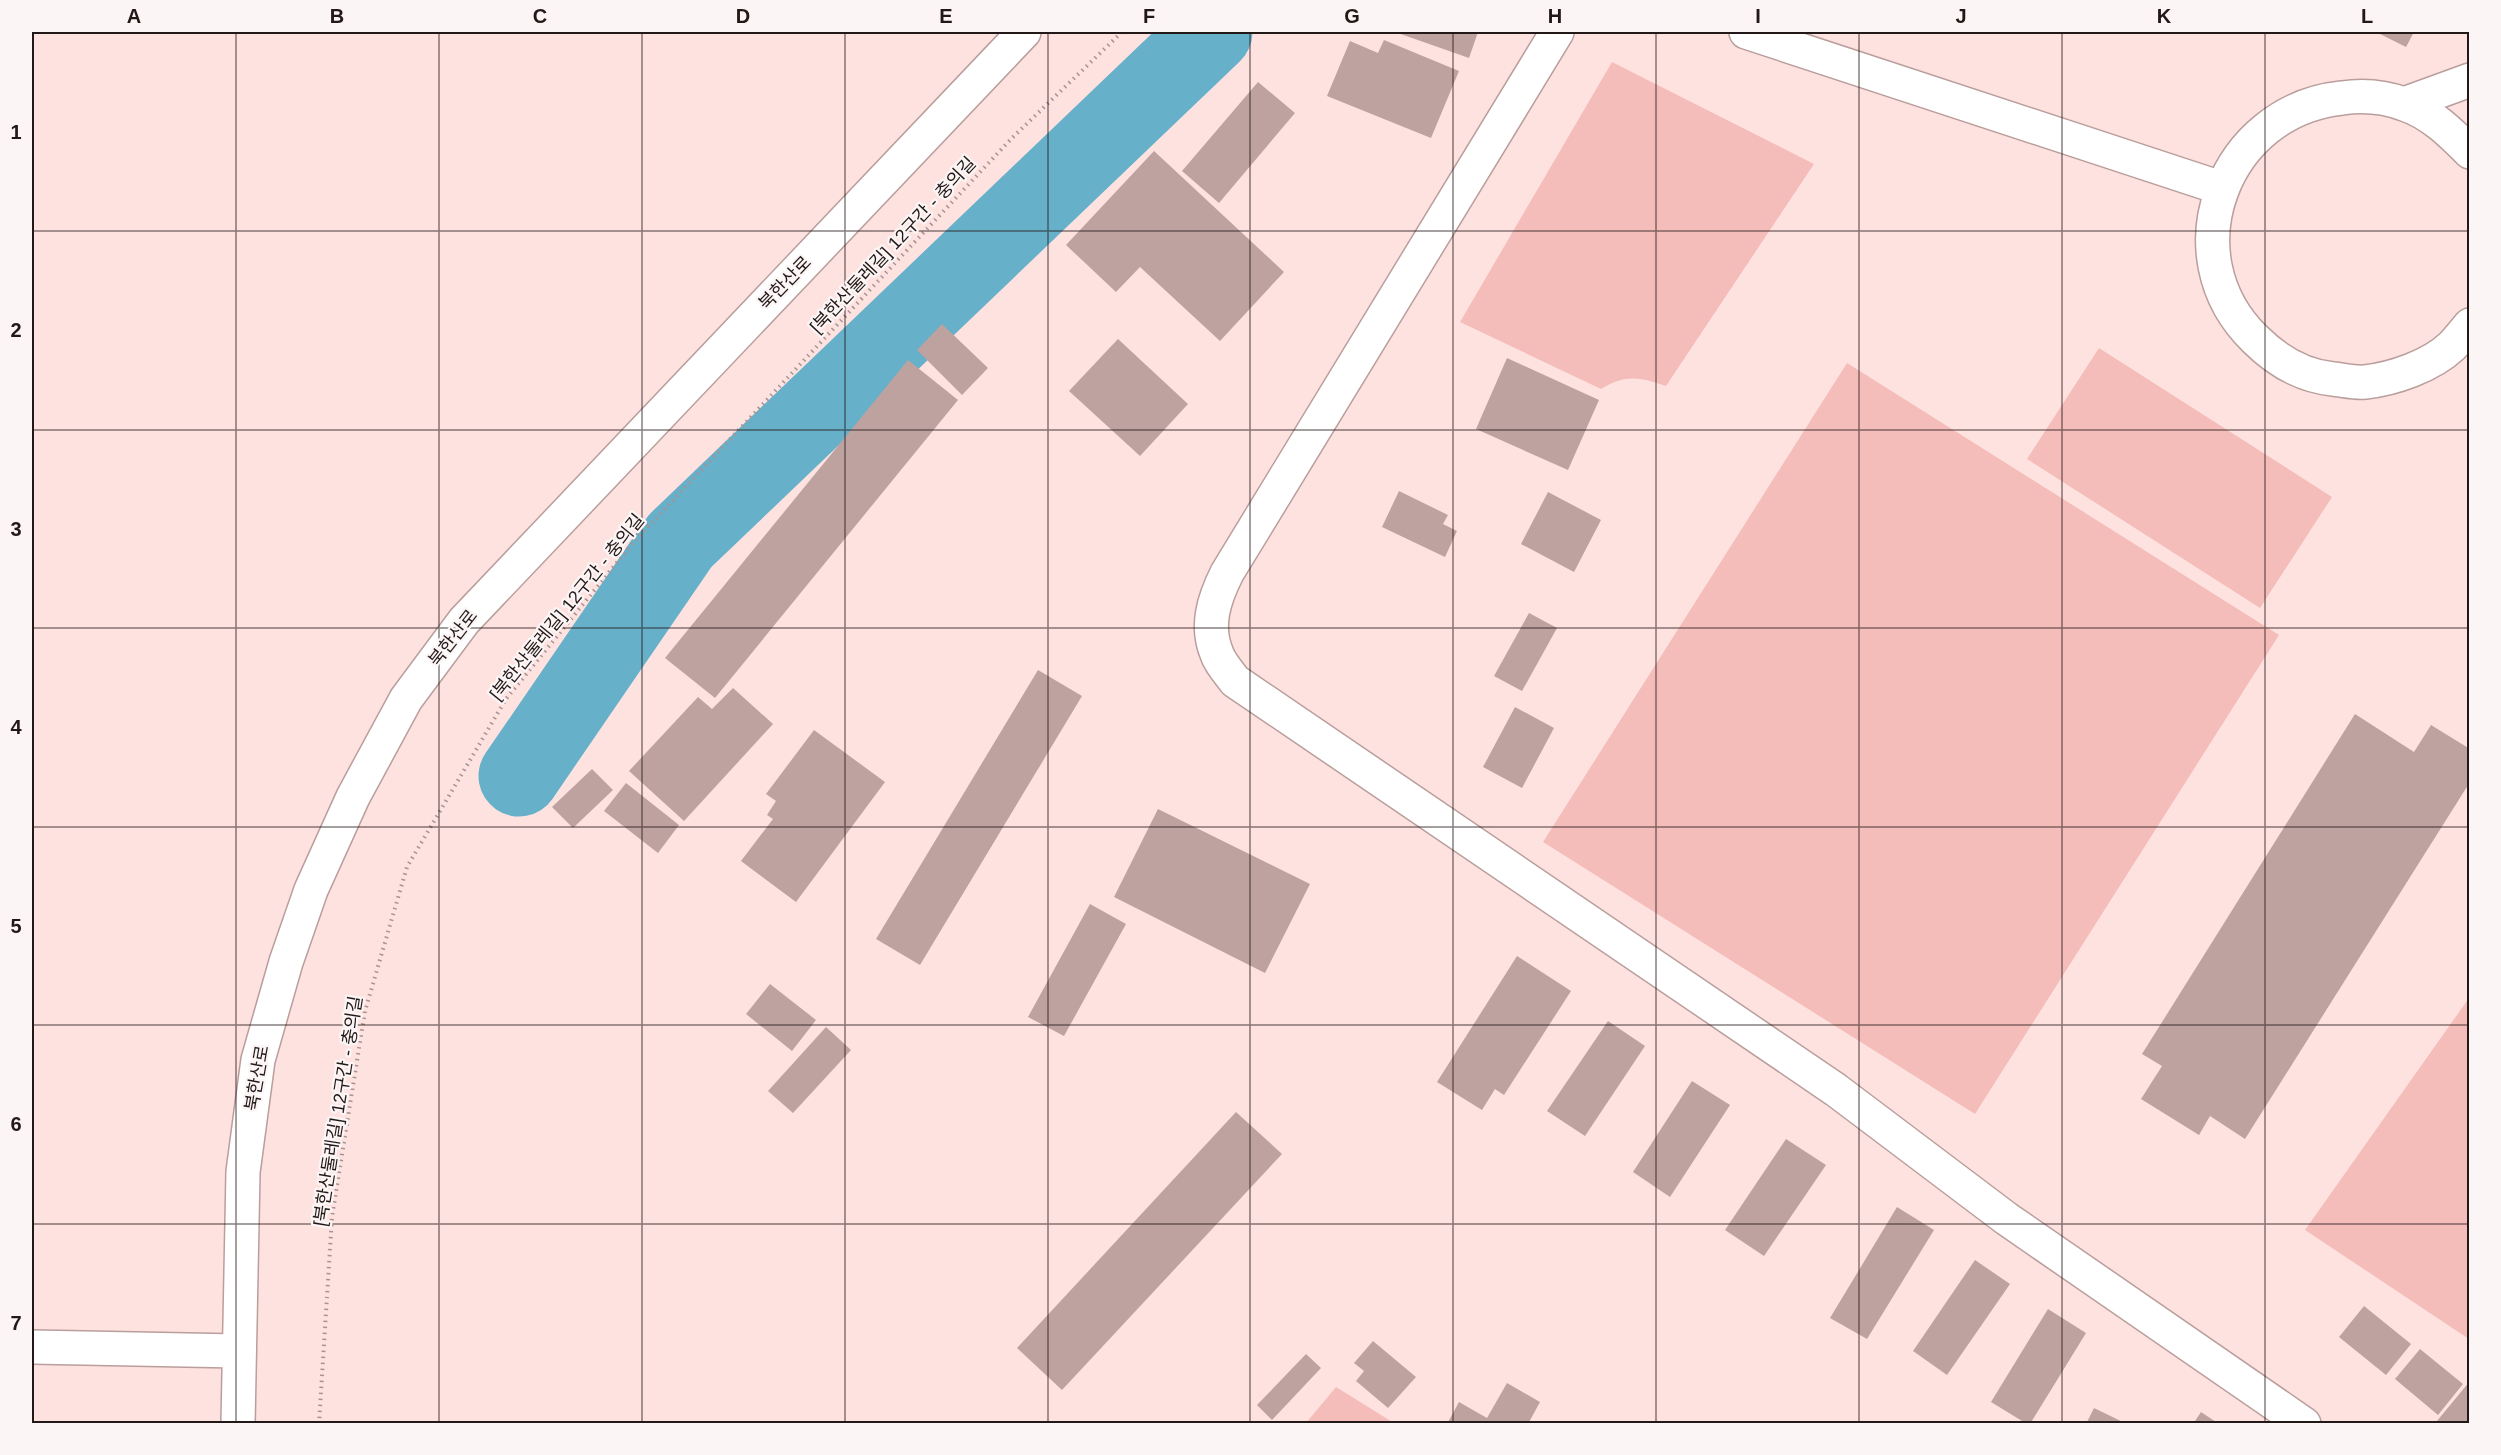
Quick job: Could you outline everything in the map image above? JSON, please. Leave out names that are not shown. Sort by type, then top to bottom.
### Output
[{"type":"street","name":"북한산로","points":[[238,1424],[243,1172],[258,1060],[286,962],[311,890],[353,797],[406,699],[464,621],[1024,32]]},
{"type":"street","points":[[1557,32],[1227,573],[1212,612],[1211,632],[1217,655],[1235,681],[1836,1090],[2007,1219],[2304,1424]]},
{"type":"street","points":[[1746,32],[2221,188]]},
{"type":"street","points":[[2404,104],[2469,80]]},
{"type":"street","points":[[2469,152],[2442,124],[2404,104],[2362,95],[2320,100],[2281,116],[2245,147],[2221,188],[2211,234],[2218,282],[2240,324],[2274,357],[2316,377],[2364,382],[2410,372],[2451,347],[2469,325]]},
{"type":"street","points":[[32,1347],[238,1351]]},
{"type":"path","name":"[북한산둘레길] 12구간 - 충의길","points":[[319,1424],[332,1217],[365,1011],[407,867],[506,699],[632,544],[1011,138],[1122,32]]},
{"type":"shaded area","points":[[1612,62],[1814,164],[1666,386],[1633,378],[1618,381],[1601,389],[1460,322]]},
{"type":"shaded area","points":[[2099,348],[2332,497],[2260,608],[2027,459]]},
{"type":"shaded area","points":[[1847,363],[2279,635],[1975,1114],[1543,842]]},
{"type":"shaded area","points":[[2469,998],[2469,1339],[2305,1230]]},
{"type":"shaded area","points":[[1336,1387],[1394,1423],[1306,1423]]},
{"type":"building","points":[[1395,32],[1478,32],[1469,58]]},
{"type":"building","points":[[2376,32],[2414,32],[2406,47]]},
{"type":"building","points":[[1384,40],[1459,71],[1431,138],[1327,96],[1350,41],[1378,53]]},
{"type":"building","points":[[1258,82],[1295,113],[1219,203],[1182,171]]},
{"type":"building","points":[[1154,151],[1284,272],[1220,341],[1140,267],[1116,292],[1066,245]]},
{"type":"building","points":[[942,324],[988,368],[962,395],[917,350]]},
{"type":"building","points":[[1118,339],[1188,404],[1140,456],[1069,391]]},
{"type":"building","points":[[1507,358],[1599,400],[1568,470],[1476,429]]},
{"type":"building","points":[[908,360],[958,400],[715,698],[665,658]]},
{"type":"building","points":[[1399,491],[1448,515],[1443,524],[1457,531],[1445,557],[1382,527]]},
{"type":"building","points":[[1548,492],[1601,520],[1574,572],[1521,544]]},
{"type":"building","points":[[1529,613],[1557,628],[1522,691],[1494,676]]},
{"type":"building","points":[[1038,670],[1082,696],[920,965],[876,939]]},
{"type":"building","points":[[733,688],[773,724],[684,821],[629,771],[698,697],[712,709]]},
{"type":"building","points":[[1515,707],[1554,728],[1522,788],[1483,767]]},
{"type":"building","points":[[2355,714],[2414,752],[2431,725],[2470,749],[2470,782],[2245,1139],[2210,1116],[2199,1135],[2141,1099],[2162,1066],[2142,1054]]},
{"type":"building","points":[[814,730],[885,782],[796,902],[741,861],[773,819],[767,815],[776,801],[766,794]]},
{"type":"building","points":[[592,769],[613,790],[573,828],[552,807]]},
{"type":"building","points":[[626,783],[679,825],[658,853],[604,811]]},
{"type":"building","points":[[1158,809],[1310,884],[1265,973],[1114,897]]},
{"type":"building","points":[[1090,904],[1126,924],[1064,1036],[1028,1017]]},
{"type":"building","points":[[1517,956],[1571,991],[1504,1095],[1495,1089],[1482,1110],[1437,1082]]},
{"type":"building","points":[[770,984],[816,1020],[792,1051],[746,1014]]},
{"type":"building","points":[[1608,1021],[1645,1046],[1585,1136],[1547,1111]]},
{"type":"building","points":[[826,1027],[851,1050],[793,1113],[768,1091]]},
{"type":"building","points":[[1692,1081],[1730,1105],[1670,1197],[1633,1172]]},
{"type":"building","points":[[1236,1112],[1282,1154],[1062,1390],[1017,1348]]},
{"type":"building","points":[[1786,1139],[1826,1165],[1764,1256],[1725,1230]]},
{"type":"building","points":[[1897,1207],[1934,1230],[1867,1339],[1830,1318]]},
{"type":"building","points":[[1975,1260],[2010,1284],[1947,1375],[1913,1351]]},
{"type":"building","points":[[2364,1306],[2411,1344],[2386,1375],[2339,1337]]},
{"type":"building","points":[[2048,1309],[2086,1333],[2030,1424],[2027,1424],[1991,1402]]},
{"type":"building","points":[[1373,1341],[1416,1377],[1388,1408],[1356,1381],[1364,1371],[1354,1363]]},
{"type":"building","points":[[2420,1349],[2463,1384],[2438,1415],[2395,1379]]},
{"type":"building","points":[[1306,1354],[1321,1368],[1272,1420],[1257,1405]]},
{"type":"building","points":[[2470,1381],[2470,1424],[2440,1424],[2437,1421]]},
{"type":"building","points":[[1507,1383],[1540,1402],[1528,1424],[1447,1424],[1459,1402],[1487,1418]]},
{"type":"building","points":[[2094,1408],[2127,1424],[2086,1424]]},
{"type":"building","points":[[2201,1412],[2219,1424],[2193,1424]]},
{"type":"waterway","points":[[519,776],[680,541],[1212,32]]}]
